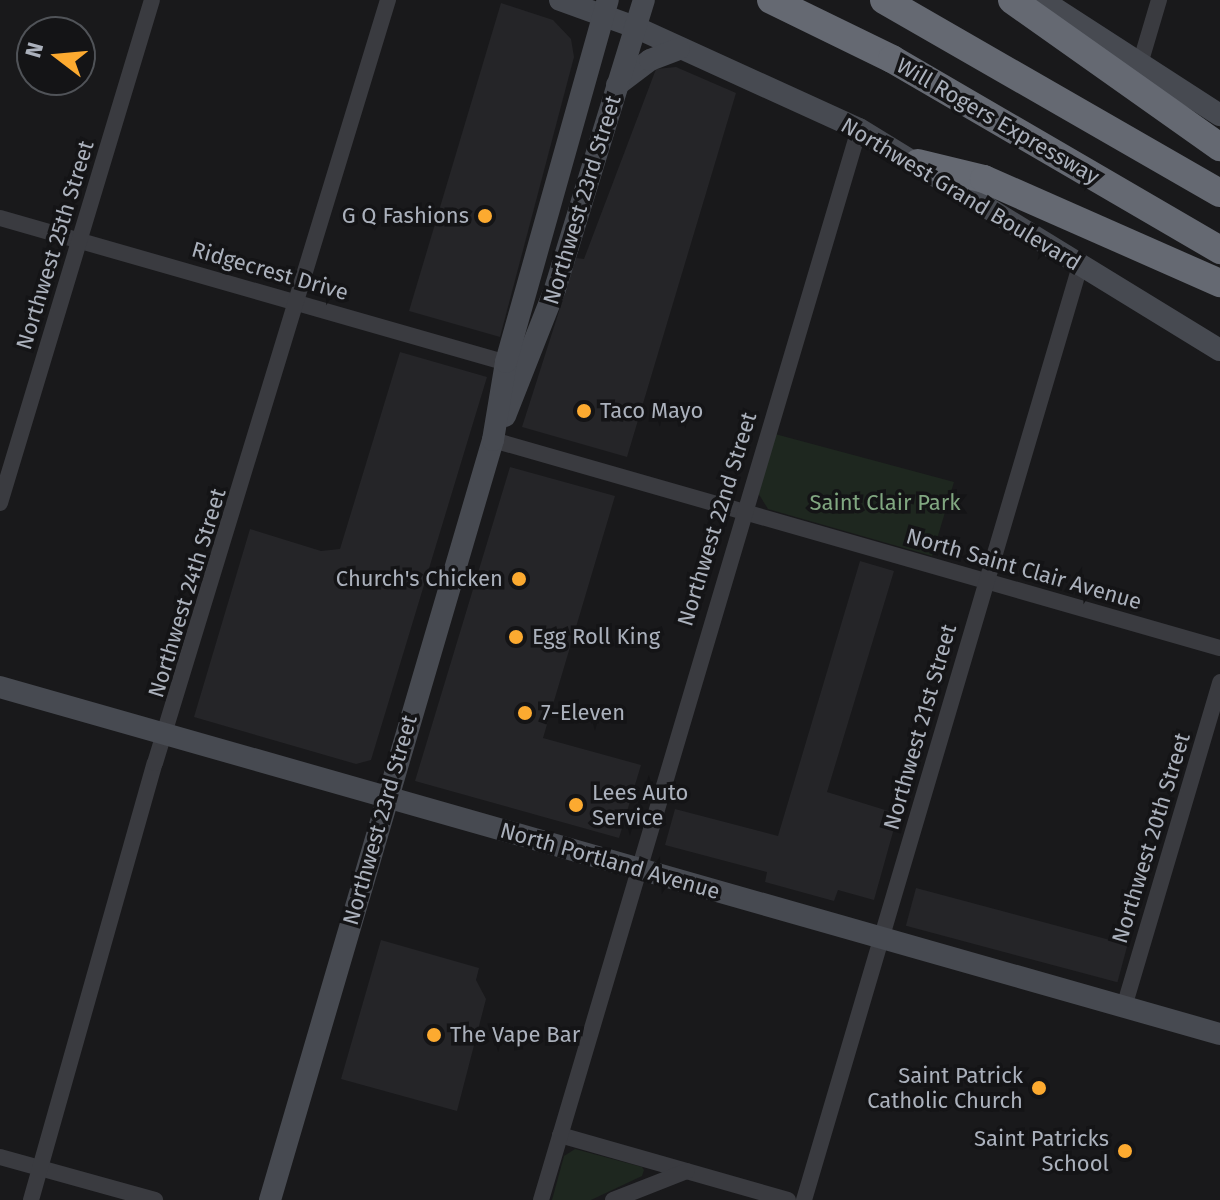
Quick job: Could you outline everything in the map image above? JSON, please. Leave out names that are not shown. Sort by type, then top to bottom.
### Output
[{"type":"highway","name":"Will Rogers Expressway","points":[[771,0],[892,59],[1220,250]]},
{"type":"highway","points":[[884,0],[1220,193]]},
{"type":"highway","points":[[1012,0],[1220,147]]},
{"type":"highway","points":[[918,163],[984,179],[1220,283]]},
{"type":"main road","name":"Northwest Grand Boulevard","points":[[560,0],[605,7],[635,27],[679,49],[859,129],[1220,350]]},
{"type":"main road","points":[[1042,0],[1220,115]]},
{"type":"main road","name":"Northwest 23rd Street","points":[[270,1200],[386,797],[516,366],[617,85],[643,2]]},
{"type":"main road","name":"Northwest 23rd Street","points":[[516,366],[605,7]]},
{"type":"main road","points":[[617,85],[650,60],[679,49]]},
{"type":"main road","name":"North Portland Avenue","points":[[0,687],[1220,1034]]},
{"type":"street","name":"Northwest 25th Street","points":[[0,503],[152,0]]},
{"type":"street","name":"Northwest 24th Street","points":[[31,1200],[166,733],[388,0]]},
{"type":"street","points":[[1140,64],[1159,0]]},
{"type":"street","name":"Northwest 22nd Street","points":[[541,1200],[743,510],[859,129]]},
{"type":"street","name":"Ridgecrest Drive","points":[[0,218],[516,366]]},
{"type":"street","name":"Northwest 21st Street","points":[[804,1200],[1080,266]]},
{"type":"street","name":"North Saint Clair Avenue","points":[[493,440],[1220,648]]},
{"type":"street","name":"Northwest 20th Street","points":[[1124,1007],[1220,682]]},
{"type":"street","points":[[560,1135],[788,1200]]},
{"type":"street","points":[[0,1157],[155,1200]]},
{"type":"street","points":[[613,1200],[687,1171]]},
{"type":"shaded area","name":"G Q Fashions","points":[[501,3],[553,20],[571,39],[574,57],[500,337],[409,311]]},
{"type":"shaded area","points":[[676,67],[736,93],[627,457],[522,427],[576,258],[584,259],[656,69]]},
{"type":"shaded area","points":[[400,352],[487,377],[371,760],[356,764],[194,717],[250,529],[321,551],[340,549]]},
{"type":"shaded area","points":[[510,467],[615,496],[543,738],[641,765],[619,838],[415,781]]},
{"type":"shaded area","points":[[860,561],[894,571],[827,792],[898,814],[874,900],[838,890],[834,901],[765,882],[767,872],[665,845],[675,809],[778,836]]},
{"type":"shaded area","points":[[916,888],[1128,945],[1117,982],[906,926]]},
{"type":"shaded area","points":[[381,940],[479,968],[476,980],[486,999],[457,1111],[341,1079]]},
{"type":"green space","name":"Saint Clair Park","points":[[775,434],[954,482],[932,556],[768,509],[758,493]]},
{"type":"green space","points":[[575,1149],[642,1167],[642,1176],[591,1200],[552,1200],[564,1156]]},
{"type":"place","name":"G Q Fashions","points":[[485,216]]},
{"type":"place","name":"Taco Mayo","points":[[584,411]]},
{"type":"place","name":"Church's Chicken","points":[[519,579]]},
{"type":"place","name":"Egg Roll King","points":[[516,637]]},
{"type":"place","name":"7-Eleven","points":[[525,713]]},
{"type":"place","name":"Lees Auto Service","points":[[576,805]]},
{"type":"place","name":"The Vape Bar","points":[[434,1035]]},
{"type":"place","name":"Saint Patrick Catholic Church","points":[[1039,1088]]},
{"type":"place","name":"Saint Patricks School","points":[[1125,1151]]}]
